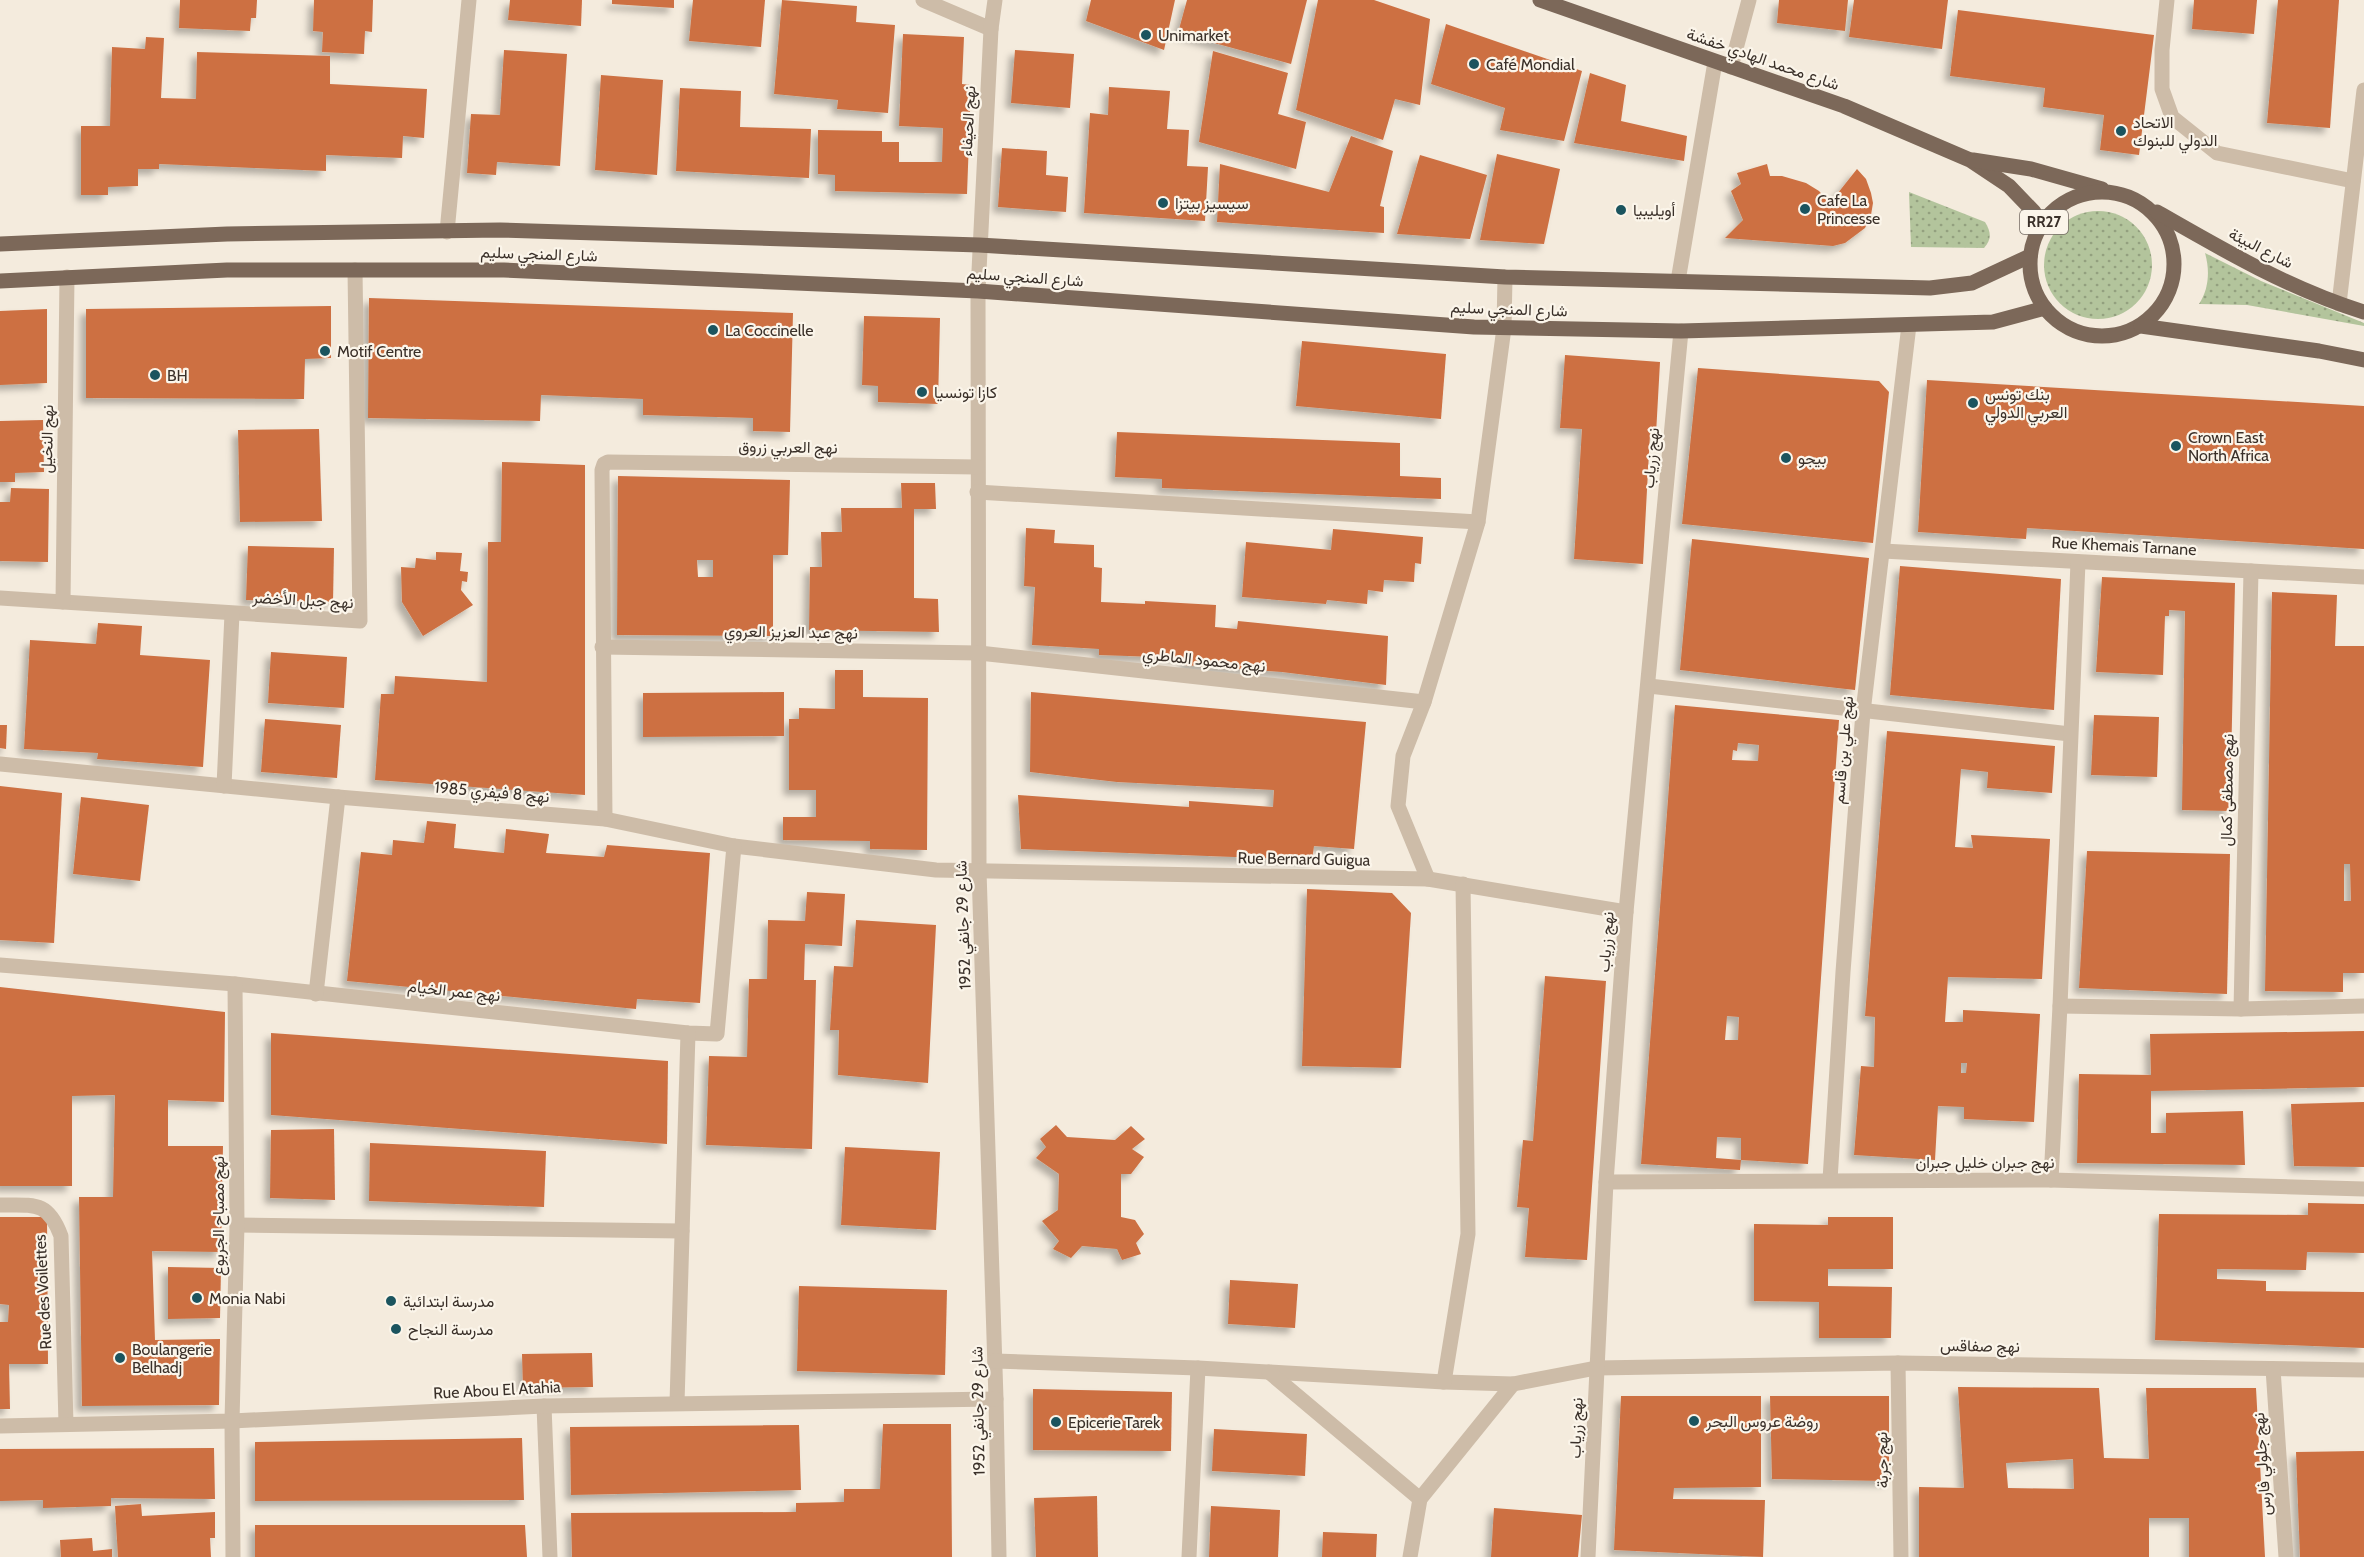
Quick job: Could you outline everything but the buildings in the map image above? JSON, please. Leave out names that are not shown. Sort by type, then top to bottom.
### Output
[{"type":"main road","name":"شارع محمد الهادي خفشة","points":[[1540,0],[1844,106],[1970,160]]},
{"type":"main road","points":[[1970,160],[2031,169],[2112,192]]},
{"type":"main road","points":[[1970,160],[2009,186],[2034,212],[2036,234]]},
{"type":"main road","name":"RR27","points":[[2089,192],[2112,192],[2146,206],[2165,226],[2175,253],[2174,281],[2162,307],[2141,326],[2117,335],[2090,336],[2065,326],[2045,308],[2036,292],[2031,274],[2030,256],[2036,234],[2049,214],[2068,200],[2089,192]]},
{"type":"main road","name":"شارع البيئة","points":[[2146,206],[2235,257],[2278,278],[2364,312]]},
{"type":"main road","name":"شارع المنجي سليم","points":[[0,244],[227,234],[500,230],[980,244],[1505,277],[1930,288],[1972,283],[2030,256]]},
{"type":"main road","name":"شارع المنجي سليم","points":[[0,281],[227,270],[504,270],[978,291],[1504,328],[1681,331],[1993,322],[2045,308]]},
{"type":"main road","name":"RR27","points":[[2141,326],[2319,351],[2364,360]]},
{"type":"street","points":[[447,232],[469,0]]},
{"type":"street","points":[[923,0],[991,29]]},
{"type":"street","name":"نهج الحيفاء","points":[[978,291],[991,29],[995,0]]},
{"type":"street","points":[[1731,68],[1749,0]]},
{"type":"street","points":[[2167,0],[2162,50],[2162,89],[2172,117],[2217,153],[2353,181]]},
{"type":"street","points":[[1678,281],[1715,62]]},
{"type":"street","points":[[2339,304],[2364,90]]},
{"type":"street","name":"نهج جبل الأخضر","points":[[0,598],[360,621],[355,270]]},
{"type":"street","name":"نهج النخيل","points":[[63,602],[66,277]]},
{"type":"street","points":[[1428,879],[1398,806],[1403,756],[1424,702],[1478,522],[1504,328],[1505,277]]},
{"type":"street","name":"شارع 29 جانفي 1952","points":[[978,291],[979,871],[999,1557]]},
{"type":"street","name":"نهج علي بن قاسم","points":[[1830,1180],[1863,712],[1909,325]]},
{"type":"street","name":"نهج زرياب","points":[[1588,1557],[1606,1182],[1626,912],[1681,331]]},
{"type":"street","name":"نهج العربي زروق","points":[[602,647],[602,470],[604,464],[608,462],[977,467]]},
{"type":"street","points":[[977,492],[1478,522]]},
{"type":"street","name":"Rue Khemais Tarnane","points":[[1883,551],[2364,577]]},
{"type":"street","points":[[2051,1180],[2078,561]]},
{"type":"street","name":"نهج مصطفى كمال","points":[[2241,1009],[2251,571]]},
{"type":"street","points":[[224,786],[232,614]]},
{"type":"street","points":[[602,647],[605,819]]},
{"type":"street","name":"نهج عبد العزيز العروي","points":[[602,647],[979,653]]},
{"type":"street","name":"نهج محمود الماطري","points":[[979,653],[1424,702]]},
{"type":"street","points":[[1649,686],[2070,734]]},
{"type":"street","name":"نهج 8 فيفري 1985","points":[[0,764],[338,797],[605,819],[734,846],[936,870],[979,871]]},
{"type":"street","points":[[316,994],[338,797]]},
{"type":"street","name":"نهج عمر الخيام","points":[[0,965],[235,984],[687,1033],[717,1034],[734,846]]},
{"type":"street","name":"Rue Bernard Guigua","points":[[979,871],[1428,879],[1626,912]]},
{"type":"street","points":[[1444,1382],[1468,1234],[1463,884]]},
{"type":"street","name":"نهج مصباح الجربوع","points":[[232,1557],[232,1421],[237,1226],[235,984]]},
{"type":"street","points":[[2060,1006],[2241,1009],[2364,1006]]},
{"type":"street","points":[[677,1403],[687,1033]]},
{"type":"street","name":"نهج جبران خليل جبران","points":[[1606,1182],[2051,1180],[2364,1189]]},
{"type":"street","name":"Rue des Voilettes","points":[[0,1205],[42,1208],[55,1220],[61,1236],[66,1424]]},
{"type":"street","points":[[237,1226],[682,1231]]},
{"type":"street","name":"نهج صفاقس","points":[[995,1360],[1513,1384],[1596,1368],[1898,1363],[2364,1370]]},
{"type":"street","name":"نهج جربة","points":[[1898,1363],[1901,1557]]},
{"type":"street","points":[[1189,1557],[1198,1368]]},
{"type":"street","name":"نهج جلولي فارس","points":[[2273,1369],[2286,1557]]},
{"type":"street","points":[[1269,1372],[1420,1499]]},
{"type":"street","points":[[1410,1557],[1420,1499],[1513,1384]]},
{"type":"street","name":"Rue Abou El Atahia","points":[[0,1426],[232,1421],[544,1406],[996,1399]]},
{"type":"street","points":[[544,1406],[549,1557]]},
{"type":"green space","points":[[1909,192],[1985,222],[1990,235],[1987,245],[1984,248],[1911,247]]},
{"type":"green space","points":[[2098,211],[2119,215],[2136,227],[2148,244],[2152,265],[2148,286],[2136,303],[2119,315],[2098,319],[2077,315],[2060,303],[2048,286],[2044,265],[2048,244],[2060,227],[2077,215]]},
{"type":"green space","points":[[2205,253],[2261,281],[2364,323],[2364,326],[2247,305],[2199,304],[2208,279]]},
{"type":"place","name":"Unimarket","points":[[1146,35]]},
{"type":"place","name":"Café Mondial","points":[[1474,64]]},
{"type":"place","name":"الاتحاد الدولي للبنوك","points":[[2121,131]]},
{"type":"place","name":"سيسيز بيتزا","points":[[1163,203]]},
{"type":"place","name":"Cafe La Princesse","points":[[1805,209]]},
{"type":"place","name":"أويليبيا","points":[[1621,210]]},
{"type":"place","name":"La Coccinelle","points":[[713,330]]},
{"type":"place","name":"Motif Centre","points":[[325,351]]},
{"type":"place","name":"BH","points":[[155,375]]},
{"type":"place","name":"كازا تونسيا","points":[[922,392]]},
{"type":"place","name":"بنك تونس العربي الدولي","points":[[1973,403]]},
{"type":"place","name":"Crown East North Africa","points":[[2176,446]]},
{"type":"place","name":"بيجو","points":[[1786,458]]},
{"type":"place","name":"Monia Nabi","points":[[197,1298]]},
{"type":"place","name":"مدرسة ابتدائية","points":[[391,1301]]},
{"type":"place","name":"مدرسة النجاح","points":[[396,1329]]},
{"type":"place","name":"Boulangerie Belhadj","points":[[120,1358]]},
{"type":"place","name":"روضة عروس البحر","points":[[1694,1421]]},
{"type":"place","name":"Epicerie Tarek","points":[[1056,1422]]}]
